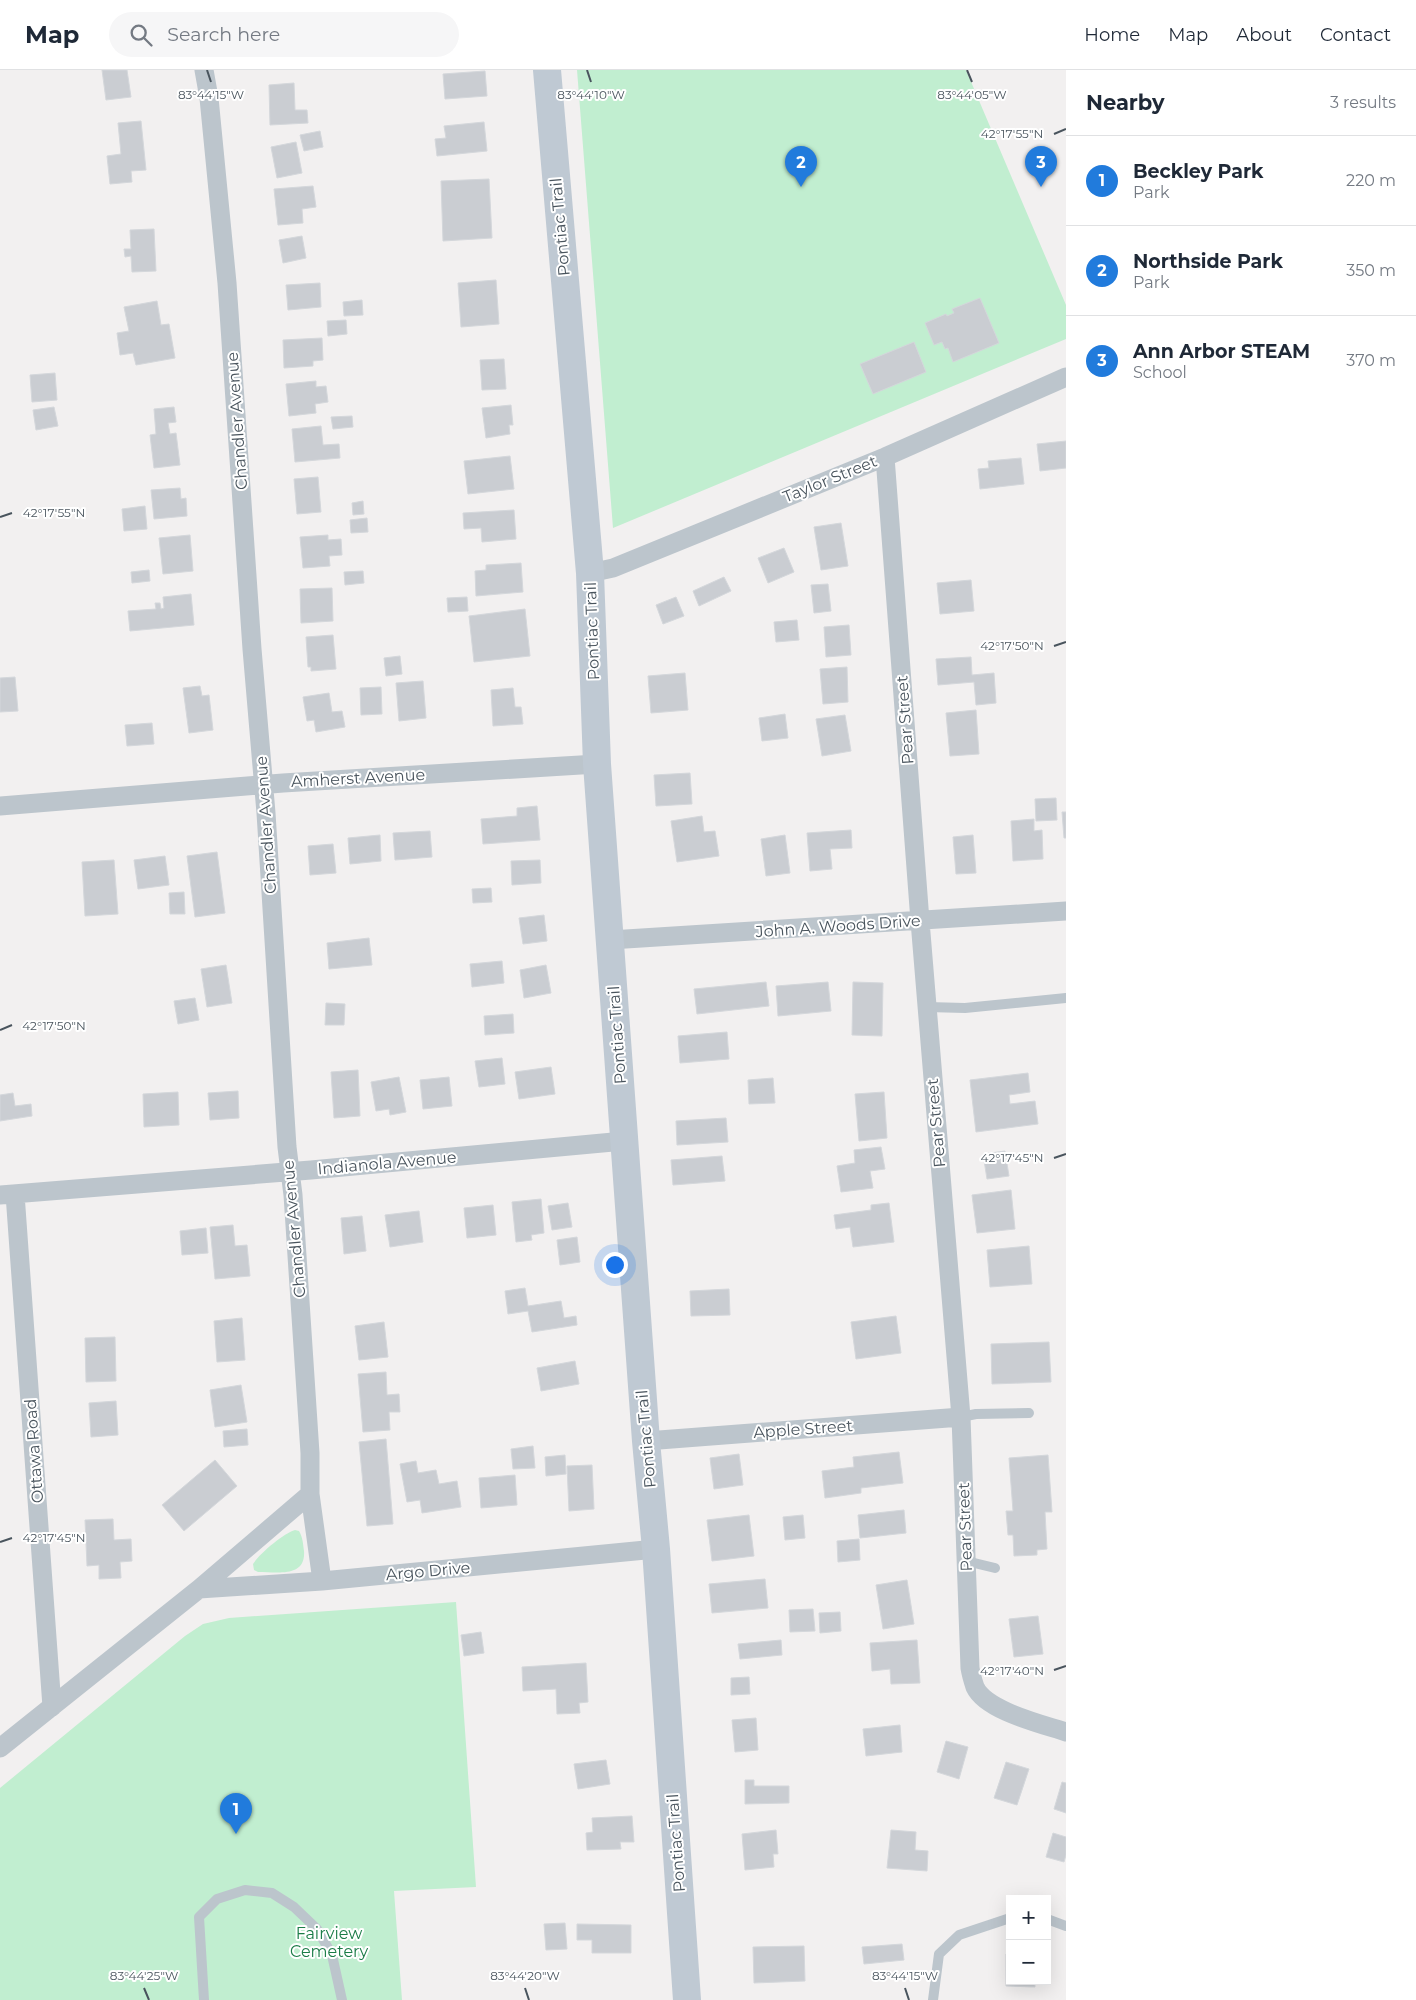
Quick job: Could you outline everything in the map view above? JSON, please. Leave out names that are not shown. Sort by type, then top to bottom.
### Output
[{"type":"main road","name":"Pontiac Trail","points":[[547,70],[590,573],[597,764],[646,1441],[656,1549],[687,2000]]},
{"type":"street","name":"Chandler Avenue","points":[[204,70],[209,98],[227,283],[289,1172],[293,1195],[309,1433],[310,1494],[322,1581]]},
{"type":"street","name":"Taylor Street","points":[[590,573],[624,564],[885,457],[1066,377]]},
{"type":"street","name":"Pear Street","points":[[885,457],[920,921],[961,1416],[970,1668],[976,1688],[992,1704],[1006,1712],[1066,1732]]},
{"type":"street","name":"Amherst Avenue","points":[[0,806],[263,784],[597,764]]},
{"type":"street","name":"John A. Woods Drive","points":[[610,940],[1066,911]]},
{"type":"street","name":"Indianola Avenue","points":[[8,1194],[289,1172],[624,1141]]},
{"type":"street","name":"Ottawa Road","points":[[8,1194],[52,1708]]},
{"type":"street","name":"Apple Street","points":[[646,1441],[961,1416]]},
{"type":"street","points":[[0,1748],[199,1589],[310,1494]]},
{"type":"street","name":"Argo Drive","points":[[199,1589],[322,1581],[656,1549]]},
{"type":"lane","points":[[927,1007],[965,1008],[1066,998]]},
{"type":"lane","points":[[961,1416],[1029,1412]]},
{"type":"lane","points":[[966,1561],[996,1568]]},
{"type":"lane","points":[[204,2000],[198,1917],[217,1899],[245,1890],[272,1893],[294,1907],[317,1929],[332,1955],[342,2000]]},
{"type":"lane","points":[[933,2000],[939,1954],[959,1934],[1006,1919]]},
{"type":"lane","points":[[1051,1920],[1066,1926]]},
{"type":"green space","points":[[577,70],[966,70],[1066,305],[1066,339],[613,528]]},
{"type":"green space","points":[[295,1530],[299,1531],[303,1543],[303,1560],[300,1566],[289,1572],[258,1572],[254,1570],[253,1564],[272,1544]]},
{"type":"green space","name":"Fairview Cemetery","points":[[456,1602],[476,1887],[394,1891],[402,2000],[0,2000],[0,1788],[185,1636],[203,1624],[229,1618]]},
{"type":"building","points":[[102,70],[127,70],[131,97],[106,100]]},
{"type":"building","points":[[485,71],[487,96],[445,99],[443,74]]},
{"type":"building","points":[[294,83],[295,110],[307,110],[308,123],[270,125],[269,85]]},
{"type":"building","points":[[141,121],[146,170],[131,171],[132,182],[110,184],[107,156],[121,154],[118,123]]},
{"type":"building","points":[[484,122],[487,151],[437,156],[435,139],[446,138],[444,126]]},
{"type":"building","points":[[320,131],[323,147],[304,151],[300,135]]},
{"type":"building","points":[[296,142],[302,173],[277,178],[271,147]]},
{"type":"building","points":[[489,179],[492,238],[443,241],[441,181]]},
{"type":"building","points":[[313,186],[316,207],[302,209],[303,223],[278,225],[274,189]]},
{"type":"building","points":[[154,229],[156,271],[132,272],[131,256],[125,257],[124,249],[131,249],[130,230]]},
{"type":"building","points":[[302,236],[306,258],[283,263],[279,240]]},
{"type":"building","points":[[496,280],[499,324],[461,327],[458,283]]},
{"type":"building","points":[[320,283],[321,307],[288,310],[286,285]]},
{"type":"building","points":[[980,298],[999,343],[953,362],[948,348],[945,349],[942,342],[934,345],[925,323],[946,314],[947,316],[954,313],[952,309]]},
{"type":"building","points":[[362,300],[363,315],[344,316],[343,302]]},
{"type":"building","points":[[157,301],[161,325],[169,324],[175,358],[136,365],[133,353],[120,355],[117,333],[129,331],[124,307]]},
{"type":"building","points":[[346,320],[347,334],[328,336],[327,321]]},
{"type":"building","points":[[322,338],[323,360],[313,361],[313,366],[284,368],[283,340]]},
{"type":"building","points":[[914,342],[926,372],[873,394],[860,364]]},
{"type":"building","points":[[504,359],[506,389],[482,390],[480,360]]},
{"type":"building","points":[[55,373],[57,400],[32,402],[30,375]]},
{"type":"building","points":[[316,381],[316,387],[326,386],[328,402],[315,404],[316,413],[289,416],[286,384]]},
{"type":"building","points":[[511,405],[513,425],[509,425],[510,434],[486,438],[482,408]]},
{"type":"building","points":[[54,407],[58,426],[36,430],[33,410]]},
{"type":"building","points":[[174,407],[176,422],[168,423],[170,434],[176,433],[180,465],[154,468],[150,435],[156,434],[154,409]]},
{"type":"building","points":[[352,416],[353,427],[333,429],[331,417]]},
{"type":"building","points":[[321,426],[323,445],[339,444],[340,458],[295,462],[292,429]]},
{"type":"building","points":[[1066,441],[1066,468],[1040,471],[1037,444]]},
{"type":"building","points":[[510,456],[514,489],[468,494],[464,461]]},
{"type":"building","points":[[1021,458],[1024,484],[980,489],[978,469],[989,468],[988,461]]},
{"type":"building","points":[[318,477],[321,512],[297,514],[294,479]]},
{"type":"building","points":[[180,488],[181,499],[186,498],[187,516],[154,519],[151,490]]},
{"type":"building","points":[[363,501],[364,514],[353,515],[352,503]]},
{"type":"building","points":[[145,506],[147,529],[124,531],[122,509]]},
{"type":"building","points":[[514,510],[516,539],[482,542],[481,528],[464,529],[463,513]]},
{"type":"building","points":[[367,518],[368,532],[351,533],[350,520]]},
{"type":"building","points":[[841,523],[848,566],[821,570],[814,527]]},
{"type":"building","points":[[190,535],[193,571],[163,574],[159,538]]},
{"type":"building","points":[[328,535],[328,540],[341,539],[342,555],[329,556],[330,566],[303,568],[300,537]]},
{"type":"building","points":[[784,548],[794,572],[768,583],[758,558]]},
{"type":"building","points":[[521,563],[523,592],[476,596],[475,571],[486,570],[486,565]]},
{"type":"building","points":[[149,570],[150,581],[132,583],[131,572]]},
{"type":"building","points":[[363,571],[364,583],[345,585],[344,572]]},
{"type":"building","points":[[724,577],[731,591],[699,606],[693,591]]},
{"type":"building","points":[[971,580],[974,611],[940,614],[937,583]]},
{"type":"building","points":[[828,584],[831,611],[814,613],[811,585]]},
{"type":"building","points":[[332,588],[333,621],[301,623],[300,589]]},
{"type":"building","points":[[191,594],[194,625],[130,631],[128,611],[156,609],[155,603],[160,603],[161,609],[164,608],[163,597]]},
{"type":"building","points":[[467,597],[468,611],[448,612],[447,598]]},
{"type":"building","points":[[676,597],[684,616],[663,624],[656,605]]},
{"type":"building","points":[[525,609],[530,656],[474,662],[469,616]]},
{"type":"building","points":[[797,620],[799,640],[776,642],[774,622]]},
{"type":"building","points":[[849,625],[851,655],[826,657],[824,627]]},
{"type":"building","points":[[333,635],[336,669],[311,671],[311,667],[308,667],[306,637]]},
{"type":"building","points":[[400,656],[402,674],[386,676],[384,658]]},
{"type":"building","points":[[971,657],[972,675],[994,673],[996,703],[976,705],[974,682],[938,685],[936,659]]},
{"type":"building","points":[[847,667],[848,702],[823,704],[820,669]]},
{"type":"building","points":[[685,673],[688,710],[651,713],[648,676]]},
{"type":"building","points":[[15,677],[18,711],[0,712],[0,678]]},
{"type":"building","points":[[423,681],[426,718],[399,721],[396,683]]},
{"type":"building","points":[[200,686],[202,696],[209,695],[213,730],[189,733],[183,688]]},
{"type":"building","points":[[381,687],[382,714],[361,715],[360,688]]},
{"type":"building","points":[[513,688],[515,707],[521,707],[523,724],[493,726],[491,690]]},
{"type":"building","points":[[329,693],[332,712],[342,711],[345,727],[316,732],[314,720],[307,721],[303,697]]},
{"type":"building","points":[[976,710],[979,754],[950,756],[946,713]]},
{"type":"building","points":[[785,714],[788,738],[762,741],[759,718]]},
{"type":"building","points":[[845,715],[851,751],[822,756],[816,719]]},
{"type":"building","points":[[152,723],[154,744],[127,746],[125,725]]},
{"type":"building","points":[[690,773],[692,804],[656,806],[654,775]]},
{"type":"building","points":[[1056,798],[1057,820],[1036,821],[1035,799]]},
{"type":"building","points":[[537,806],[540,840],[483,844],[481,819],[517,816],[517,808]]},
{"type":"building","points":[[1062,812],[1066,812],[1066,838],[1064,838]]},
{"type":"building","points":[[702,816],[704,832],[715,831],[719,856],[677,862],[671,821]]},
{"type":"building","points":[[1034,819],[1034,831],[1042,830],[1043,859],[1013,861],[1011,821]]},
{"type":"building","points":[[851,830],[852,848],[830,849],[832,869],[810,871],[807,833]]},
{"type":"building","points":[[430,831],[432,857],[395,860],[393,833]]},
{"type":"building","points":[[380,835],[381,861],[350,864],[348,838]]},
{"type":"building","points":[[785,835],[790,873],[766,876],[761,839]]},
{"type":"building","points":[[973,835],[976,873],[956,874],[953,837]]},
{"type":"building","points":[[333,844],[336,873],[310,875],[308,846]]},
{"type":"building","points":[[217,852],[225,913],[195,917],[187,856]]},
{"type":"building","points":[[165,856],[169,885],[138,889],[134,860]]},
{"type":"building","points":[[114,860],[118,914],[85,916],[82,862]]},
{"type":"building","points":[[540,860],[541,883],[512,885],[511,861]]},
{"type":"building","points":[[491,888],[492,902],[473,903],[472,889]]},
{"type":"building","points":[[184,892],[185,914],[170,914],[169,893]]},
{"type":"building","points":[[544,915],[547,941],[523,944],[519,918]]},
{"type":"building","points":[[369,938],[372,965],[329,969],[327,943]]},
{"type":"building","points":[[502,961],[504,983],[472,987],[470,964]]},
{"type":"building","points":[[226,965],[232,1003],[207,1007],[201,969]]},
{"type":"building","points":[[546,965],[551,993],[524,998],[520,970]]},
{"type":"building","points":[[766,982],[769,1006],[697,1014],[694,989]]},
{"type":"building","points":[[828,982],[831,1011],[778,1016],[776,986]]},
{"type":"building","points":[[853,982],[883,983],[882,1036],[852,1035]]},
{"type":"building","points":[[195,998],[199,1020],[178,1024],[174,1001]]},
{"type":"building","points":[[326,1003],[345,1004],[344,1025],[325,1025]]},
{"type":"building","points":[[513,1014],[514,1033],[485,1035],[484,1016]]},
{"type":"building","points":[[727,1032],[729,1059],[680,1063],[678,1036]]},
{"type":"building","points":[[502,1058],[505,1084],[479,1087],[475,1061]]},
{"type":"building","points":[[551,1067],[555,1094],[519,1099],[515,1072]]},
{"type":"building","points":[[358,1070],[360,1116],[334,1118],[331,1072]]},
{"type":"building","points":[[1028,1073],[1030,1092],[1009,1095],[1010,1104],[1035,1101],[1038,1124],[976,1132],[970,1080]]},
{"type":"building","points":[[399,1077],[406,1112],[390,1115],[389,1109],[376,1111],[371,1082]]},
{"type":"building","points":[[449,1077],[452,1106],[423,1109],[420,1080]]},
{"type":"building","points":[[773,1078],[775,1103],[749,1104],[748,1080]]},
{"type":"building","points":[[238,1091],[239,1118],[210,1120],[208,1093]]},
{"type":"building","points":[[178,1092],[179,1125],[144,1127],[143,1094]]},
{"type":"building","points":[[884,1092],[887,1138],[859,1141],[855,1094]]},
{"type":"building","points":[[13,1093],[15,1106],[31,1104],[32,1116],[0,1121],[0,1095]]},
{"type":"building","points":[[726,1118],[728,1142],[677,1145],[676,1121]]},
{"type":"building","points":[[881,1147],[885,1169],[870,1171],[873,1188],[841,1192],[837,1166],[855,1163],[854,1150]]},
{"type":"building","points":[[1005,1151],[1009,1176],[987,1179],[983,1154]]},
{"type":"building","points":[[722,1156],[725,1181],[673,1185],[671,1160]]},
{"type":"building","points":[[1011,1190],[1015,1229],[977,1233],[972,1195]]},
{"type":"building","points":[[541,1199],[544,1233],[531,1235],[532,1240],[516,1242],[512,1202]]},
{"type":"building","points":[[568,1203],[572,1227],[552,1230],[548,1206]]},
{"type":"building","points":[[889,1203],[894,1242],[853,1247],[850,1227],[836,1229],[834,1215],[871,1210],[871,1205]]},
{"type":"building","points":[[493,1205],[496,1235],[467,1238],[464,1208]]},
{"type":"building","points":[[419,1211],[423,1242],[390,1247],[385,1215]]},
{"type":"building","points":[[362,1216],[366,1251],[344,1254],[341,1218]]},
{"type":"building","points":[[233,1225],[235,1246],[247,1245],[250,1276],[215,1279],[210,1227]]},
{"type":"building","points":[[206,1228],[208,1253],[182,1255],[180,1231]]},
{"type":"building","points":[[577,1237],[580,1262],[560,1265],[557,1240]]},
{"type":"building","points":[[1029,1246],[1032,1284],[990,1287],[987,1250]]},
{"type":"building","points":[[525,1288],[528,1306],[561,1301],[564,1318],[576,1316],[577,1325],[532,1332],[528,1311],[508,1314],[505,1291]]},
{"type":"building","points":[[729,1289],[730,1315],[691,1316],[690,1291]]},
{"type":"building","points":[[896,1316],[901,1353],[856,1359],[851,1322]]},
{"type":"building","points":[[242,1318],[245,1360],[217,1362],[214,1321]]},
{"type":"building","points":[[384,1322],[388,1357],[359,1360],[355,1326]]},
{"type":"building","points":[[115,1337],[116,1381],[86,1382],[85,1338]]},
{"type":"building","points":[[1049,1342],[1051,1382],[992,1384],[991,1344]]},
{"type":"building","points":[[575,1361],[579,1384],[541,1391],[537,1368]]},
{"type":"building","points":[[386,1372],[387,1395],[399,1394],[400,1412],[389,1412],[390,1430],[363,1432],[358,1374]]},
{"type":"building","points":[[241,1385],[247,1422],[215,1427],[210,1390]]},
{"type":"building","points":[[116,1401],[118,1435],[91,1437],[89,1403]]},
{"type":"building","points":[[247,1429],[248,1445],[224,1447],[223,1431]]},
{"type":"building","points":[[386,1439],[393,1524],[367,1526],[359,1442]]},
{"type":"building","points":[[533,1446],[535,1468],[513,1469],[511,1449]]},
{"type":"building","points":[[899,1452],[903,1483],[861,1488],[861,1493],[825,1498],[822,1471],[854,1467],[853,1457]]},
{"type":"building","points":[[739,1454],[743,1485],[714,1489],[710,1458]]},
{"type":"building","points":[[565,1455],[566,1474],[546,1476],[545,1457]]},
{"type":"building","points":[[1048,1455],[1052,1512],[1045,1512],[1047,1549],[1037,1550],[1037,1555],[1014,1556],[1013,1535],[1008,1535],[1006,1511],[1013,1511],[1009,1458]]},
{"type":"building","points":[[215,1460],[237,1486],[184,1531],[162,1505]]},
{"type":"building","points":[[416,1461],[418,1473],[436,1470],[439,1484],[457,1481],[461,1507],[422,1513],[420,1500],[407,1502],[400,1464]]},
{"type":"building","points":[[592,1465],[594,1509],[569,1511],[567,1466]]},
{"type":"building","points":[[515,1475],[517,1505],[481,1508],[479,1478]]},
{"type":"building","points":[[904,1510],[906,1533],[860,1538],[858,1515]]},
{"type":"building","points":[[749,1515],[754,1556],[712,1561],[707,1520]]},
{"type":"building","points":[[803,1515],[805,1538],[785,1540],[783,1517]]},
{"type":"building","points":[[113,1519],[114,1540],[131,1539],[132,1561],[120,1562],[121,1578],[99,1579],[99,1565],[87,1566],[85,1520]]},
{"type":"building","points":[[859,1539],[860,1560],[838,1562],[837,1541]]},
{"type":"building","points":[[765,1579],[768,1608],[712,1613],[709,1584]]},
{"type":"building","points":[[907,1580],[914,1624],[883,1629],[876,1585]]},
{"type":"building","points":[[813,1609],[815,1631],[790,1632],[789,1610]]},
{"type":"building","points":[[840,1612],[841,1631],[820,1633],[819,1613]]},
{"type":"building","points":[[1038,1616],[1043,1654],[1014,1657],[1009,1619]]},
{"type":"building","points":[[481,1632],[484,1653],[464,1656],[461,1635]]},
{"type":"building","points":[[781,1640],[782,1655],[740,1659],[738,1644]]},
{"type":"building","points":[[917,1640],[920,1683],[891,1684],[890,1669],[872,1671],[870,1643]]},
{"type":"building","points":[[586,1663],[588,1702],[579,1703],[580,1713],[557,1714],[556,1689],[523,1691],[522,1667]]},
{"type":"building","points":[[749,1677],[750,1694],[731,1695],[731,1678]]},
{"type":"building","points":[[756,1718],[758,1750],[735,1752],[732,1720]]},
{"type":"building","points":[[900,1725],[902,1752],[866,1756],[863,1729]]},
{"type":"building","points":[[946,1741],[968,1747],[959,1779],[937,1772]]},
{"type":"building","points":[[606,1760],[610,1784],[578,1789],[574,1764]]},
{"type":"building","points":[[1006,1762],[1029,1769],[1017,1805],[994,1798]]},
{"type":"building","points":[[745,1780],[754,1780],[754,1786],[789,1786],[789,1803],[745,1804]]},
{"type":"building","points":[[1062,1782],[1066,1783],[1066,1813],[1054,1809]]},
{"type":"building","points":[[632,1816],[634,1842],[620,1842],[621,1849],[587,1850],[586,1833],[593,1832],[592,1818]]},
{"type":"building","points":[[776,1830],[778,1854],[773,1854],[774,1867],[745,1870],[742,1834]]},
{"type":"building","points":[[891,1830],[916,1832],[915,1850],[928,1851],[927,1871],[887,1868]]},
{"type":"building","points":[[1053,1833],[1066,1837],[1064,1862],[1046,1857]]},
{"type":"building","points":[[565,1923],[567,1949],[546,1950],[544,1924]]},
{"type":"building","points":[[577,1924],[631,1925],[631,1953],[592,1953],[592,1940],[577,1940]]},
{"type":"building","points":[[902,1944],[904,1960],[864,1964],[862,1947]]},
{"type":"building","points":[[804,1946],[805,1981],[754,1983],[753,1947]]},
{"type":"building","points":[[1035,1985],[1035,1987],[1006,1986]]},
{"type":"place","name":"Northside Park","points":[[801,187]]},
{"type":"place","name":"Ann Arbor STEAM","points":[[1041,187]]},
{"type":"place","name":"Beckley Park","points":[[236,1834]]}]
